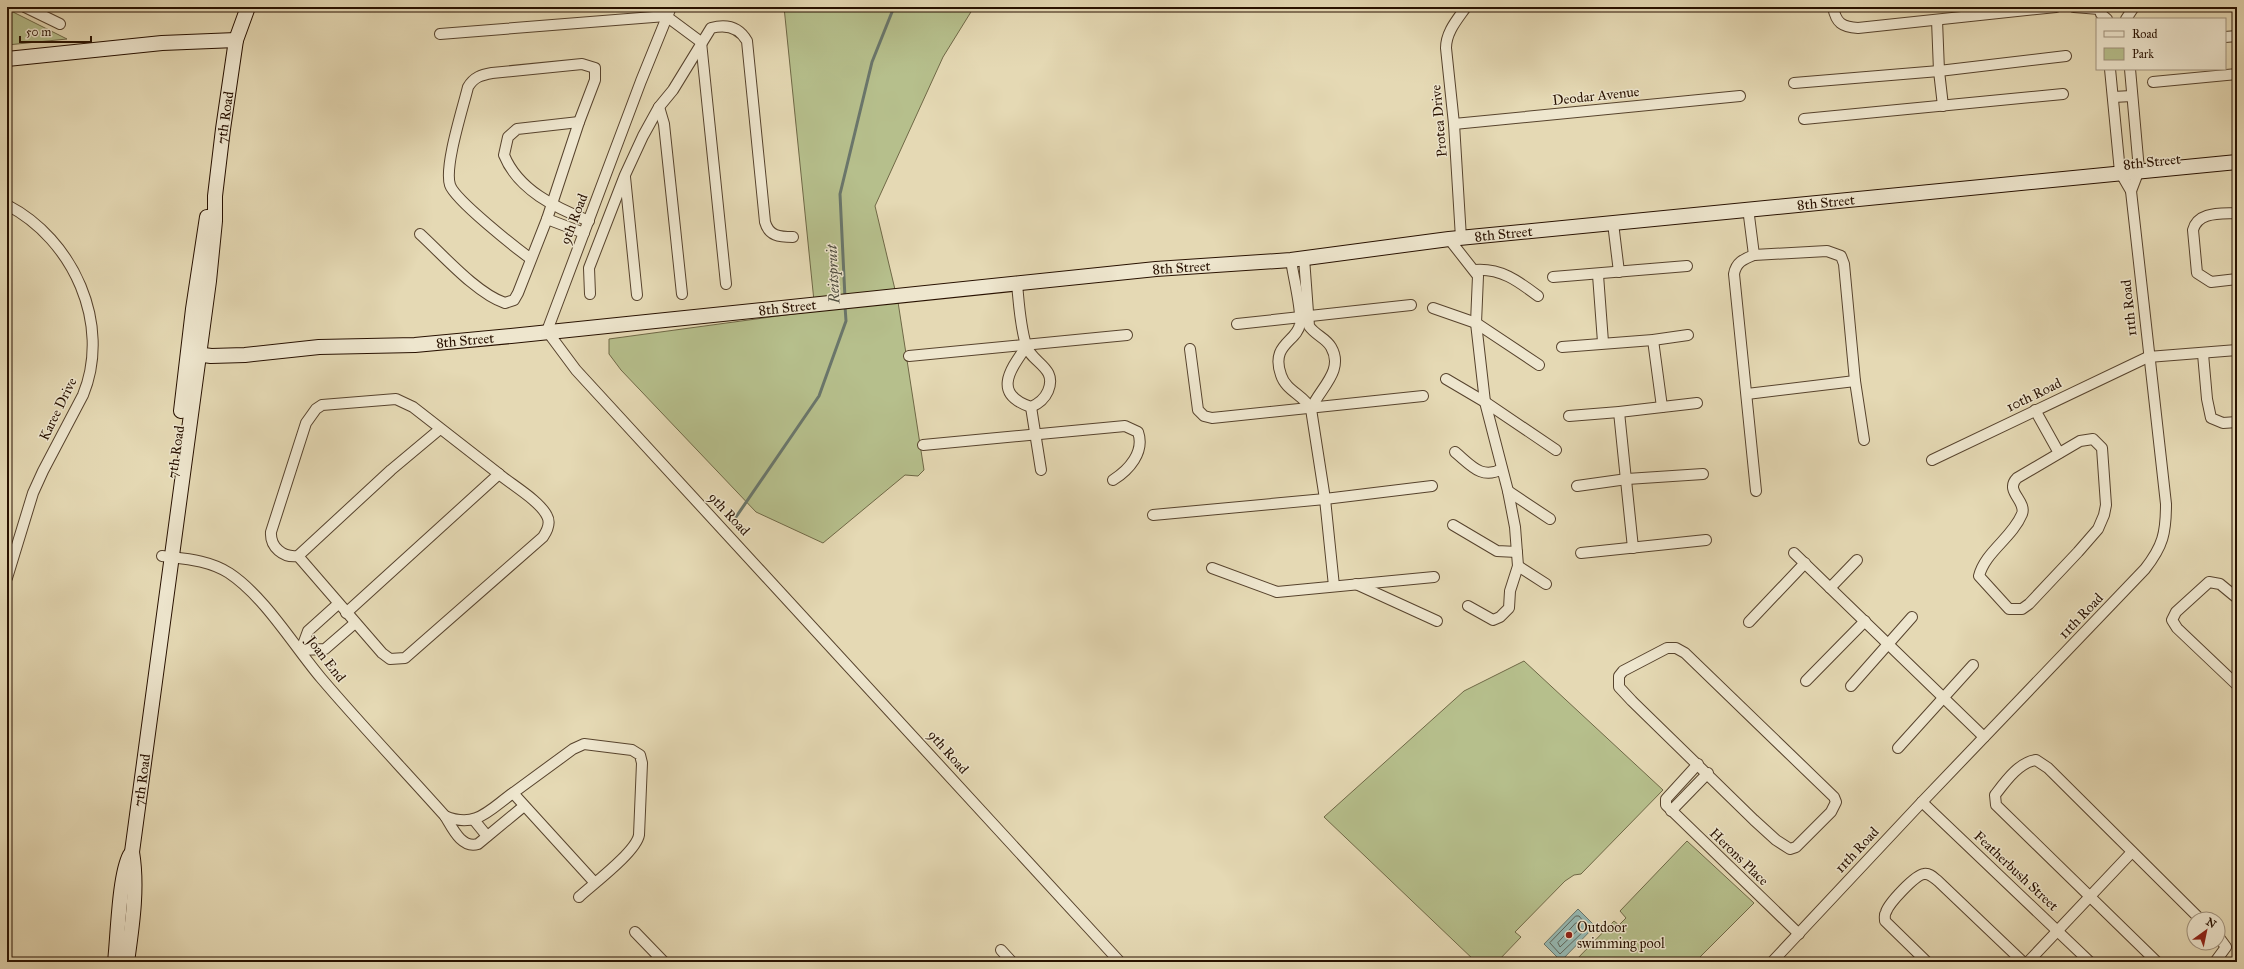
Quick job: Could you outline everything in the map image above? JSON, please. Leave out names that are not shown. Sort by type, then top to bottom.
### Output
[{"type":"street","points":[[25,7],[60,24]]},
{"type":"street","name":"7th Road","points":[[127,962],[134,915],[135,873],[132,852],[150,710],[156,684],[166,556],[193,360],[212,250],[215,196],[236,40],[248,7]]},
{"type":"street","name":"Protea Drive","points":[[1455,238],[1454,124],[1446,39],[1466,7]]},
{"type":"street","points":[[1833,7],[1836,19],[1841,26],[1858,28],[1937,20],[2016,9],[2056,7]]},
{"type":"street","points":[[2074,7],[2099,8],[2106,18]]},
{"type":"street","points":[[2127,18],[2130,16],[2134,7]]},
{"type":"street","points":[[440,34],[667,10],[701,42],[726,284]]},
{"type":"street","name":"9th Road","points":[[667,10],[547,331],[576,370],[1120,962]]},
{"type":"street","points":[[1937,20],[1939,71],[1943,106]]},
{"type":"street","points":[[590,294],[589,268],[625,175],[643,136],[659,107],[673,90],[701,42],[711,28],[729,26],[743,34],[747,41],[765,222],[768,231],[773,235],[779,237],[793,237]]},
{"type":"street","points":[[2226,37],[2237,36]]},
{"type":"street","points":[[7,59],[162,43],[236,40]]},
{"type":"street","points":[[1794,83],[1939,71],[2066,56]]},
{"type":"street","points":[[420,234],[461,273],[491,296],[505,303],[512,302],[515,298],[531,259],[547,219],[579,122],[595,80],[595,68],[591,66],[582,64],[480,76],[472,81],[468,87],[454,142],[449,177],[450,186],[485,221],[531,259]]},
{"type":"street","points":[[2110,70],[2120,169]]},
{"type":"street","points":[[2130,70],[2139,167]]},
{"type":"street","points":[[2154,82],[2237,74]]},
{"type":"street","points":[[1804,119],[2063,94]]},
{"type":"street","name":"Deodar Avenue","points":[[1454,124],[1740,96]]},
{"type":"street","points":[[2113,97],[2132,96]]},
{"type":"street","points":[[659,107],[664,124],[682,294]]},
{"type":"street","points":[[579,122],[517,129],[508,137],[504,155],[512,170],[529,188],[551,205],[589,221]]},
{"type":"street","name":"8th Street","points":[[193,360],[320,347],[415,345],[1156,269],[1298,259],[1455,238],[1613,224],[1748,208],[2020,183],[2237,153]]},
{"type":"street","name":"8th Street","points":[[2139,167],[2237,162]]},
{"type":"street","name":"11th Road","points":[[2131,191],[2139,167]]},
{"type":"street","name":"11th Road","points":[[1772,962],[1922,802],[2146,569],[2160,548],[2166,525],[2166,504],[2148,357],[2131,191],[2120,169]]},
{"type":"street","points":[[625,175],[637,295]]},
{"type":"street","name":"Karee Drive","points":[[7,205],[38,225],[53,241],[68,262],[83,290],[91,315],[94,354],[88,383],[83,395],[33,493],[7,578]]},
{"type":"street","points":[[1748,208],[1754,255]]},
{"type":"street","points":[[2237,213],[2202,217],[2195,224],[2193,230],[2197,273],[2211,282],[2237,280]]},
{"type":"street","points":[[547,219],[584,233]]},
{"type":"street","points":[[1613,224],[1619,272]]},
{"type":"street","points":[[1455,238],[1476,270],[1479,285],[1476,323],[1485,402],[1508,491],[1518,566],[1510,591],[1509,608],[1500,616],[1492,620],[1468,606]]},
{"type":"street","points":[[1756,491],[1734,274],[1738,264],[1754,255],[1827,251],[1841,256],[1844,264],[1855,381],[1864,440]]},
{"type":"street","points":[[1298,259],[1304,318],[1312,330],[1331,347],[1335,365],[1328,383],[1314,400],[1311,409]]},
{"type":"street","points":[[1553,277],[1598,275],[1687,266]]},
{"type":"street","points":[[1476,270],[1488,269],[1507,274],[1538,296]]},
{"type":"street","points":[[1598,275],[1603,342]]},
{"type":"street","points":[[1017,284],[1020,317],[1026,347],[1047,369],[1050,377],[1048,393],[1041,401],[1031,407]]},
{"type":"street","points":[[1237,324],[1304,318],[1411,305]]},
{"type":"street","points":[[1433,308],[1476,323],[1538,365]]},
{"type":"street","points":[[1304,318],[1299,329],[1284,343],[1280,353],[1279,370],[1285,383],[1304,398],[1311,409],[1325,499],[1334,586]]},
{"type":"street","points":[[909,356],[1026,347],[1127,335]]},
{"type":"street","points":[[1562,347],[1603,342],[1653,340],[1688,335]]},
{"type":"street","points":[[1653,340],[1662,407]]},
{"type":"street","points":[[1026,347],[1010,370],[1007,383],[1013,397],[1031,407]]},
{"type":"street","points":[[1190,349],[1198,410],[1204,416],[1220,418],[1423,396]]},
{"type":"street","name":"10th Road","points":[[1932,460],[2148,357],[2181,353],[2203,354],[2237,350]]},
{"type":"street","points":[[2203,354],[2207,399],[2212,418],[2223,424],[2237,422]]},
{"type":"street","points":[[1446,379],[1485,402],[1556,450]]},
{"type":"street","points":[[1747,394],[1855,381]]},
{"type":"street","points":[[298,556],[354,623],[390,659],[405,658],[543,537],[548,530],[548,516],[530,498],[413,407],[396,399],[329,404],[322,405],[316,409],[306,423],[271,532],[270,540],[275,548],[290,556],[298,556],[391,470],[440,429]]},
{"type":"street","points":[[1569,416],[1697,403]]},
{"type":"street","points":[[1031,407],[1041,470]]},
{"type":"street","points":[[2035,410],[2059,453]]},
{"type":"street","points":[[1619,412],[1633,548]]},
{"type":"street","points":[[922,445],[1125,426],[1136,430],[1139,440],[1134,460],[1125,472],[1114,480]]},
{"type":"street","points":[[2093,438],[2097,441],[2102,448],[2106,505],[2104,515],[2098,529],[2029,604],[2022,609],[2009,609],[1982,582],[1979,576],[1980,570],[1985,562],[2013,530],[2022,513],[2023,507],[2012,488],[2015,480],[2059,453],[2080,441],[2093,438]]},
{"type":"street","points":[[1455,452],[1482,473],[1493,473],[1502,469]]},
{"type":"street","points":[[346,613],[499,474]]},
{"type":"street","points":[[1577,486],[1627,479],[1703,474]]},
{"type":"street","points":[[1153,515],[1325,499],[1432,486]]},
{"type":"street","points":[[1508,491],[1550,519]]},
{"type":"street","points":[[1453,525],[1498,551],[1517,552]]},
{"type":"street","points":[[1581,553],[1706,540]]},
{"type":"street","points":[[1794,553],[1984,737]]},
{"type":"street","name":"Joan End","points":[[166,556],[210,563],[230,574],[248,590],[301,650],[321,678],[445,816],[454,830],[467,844],[478,844],[487,836]]},
{"type":"street","points":[[1830,588],[1857,560]]},
{"type":"street","points":[[1749,622],[1805,563]]},
{"type":"street","points":[[1518,566],[1546,584]]},
{"type":"street","points":[[1212,568],[1277,592],[1434,576]]},
{"type":"street","points":[[2237,598],[2220,584],[2209,582],[2179,609],[2172,620],[2177,628],[2237,685]]},
{"type":"street","points":[[1356,584],[1437,621]]},
{"type":"street","points":[[338,604],[308,631],[301,650],[325,649],[354,623]]},
{"type":"street","points":[[1851,686],[1912,617]]},
{"type":"street","points":[[1806,681],[1865,621]]},
{"type":"street","points":[[1667,648],[1676,648],[1685,653],[1825,786],[1836,802],[1831,812],[1801,843],[1796,848],[1790,849],[1776,840],[1754,820],[1698,764],[1632,702],[1618,682],[1619,676],[1623,671],[1667,648]]},
{"type":"street","points":[[1898,748],[1973,665]]},
{"type":"street","points":[[445,816],[458,821],[474,820],[573,749],[584,744],[632,750],[640,755],[642,763],[638,841],[632,849],[579,897]]},
{"type":"street","points":[[2157,962],[1996,805],[1995,795],[2022,766],[2030,761],[2036,760],[2043,764],[2192,911]]},
{"type":"street","name":"Herons Place","points":[[1698,764],[1666,799],[1666,805],[1798,934]]},
{"type":"street","points":[[1671,811],[1708,773]]},
{"type":"street","points":[[513,793],[595,883]]},
{"type":"street","name":"Featherbush Street","points":[[1922,802],[2090,962]]},
{"type":"street","points":[[474,820],[487,836],[524,806]]},
{"type":"street","name":"7th Road","points":[[115,962],[126,864],[132,852]]},
{"type":"street","points":[[2028,962],[2132,852]]},
{"type":"street","points":[[1927,962],[1885,921],[1885,914],[1888,908],[1916,878],[1924,874],[1929,874],[1938,881],[2023,962]]},
{"type":"street","points":[[635,932],[664,962]]},
{"type":"street","points":[[1001,950],[1012,962]]},
{"type":"street","points":[[2215,962],[2224,951]]},
{"type":"green space","name":"Reitspruit","points":[[784,7],[974,7],[943,57],[875,206],[898,302],[924,470],[918,476],[905,475],[823,543],[756,512],[621,370],[609,354],[609,339],[815,311]]},
{"type":"green space","points":[[7,9],[67,39],[7,45]]},
{"type":"green space","points":[[1524,661],[1663,790],[1581,874],[1574,875],[1565,881],[1515,932],[1521,937],[1497,962],[1476,962],[1324,817],[1464,691]]},
{"type":"green space","points":[[1687,841],[1754,903],[1695,962],[1574,962],[1614,921],[1619,925],[1626,918],[1620,911]]},
{"type":"water","name":"Outdoor swimming pool","points":[[1578,909],[1595,926],[1561,961],[1544,944]]},
{"type":"waterway","name":"Reitspruit","points":[[845,298],[840,194],[872,62],[894,7]]},
{"type":"waterway","name":"Reitspruit","points":[[736,517],[819,396],[846,321],[845,306]]},
{"type":"place","name":"Outdoor swimming pool","points":[[1569,935]]}]
